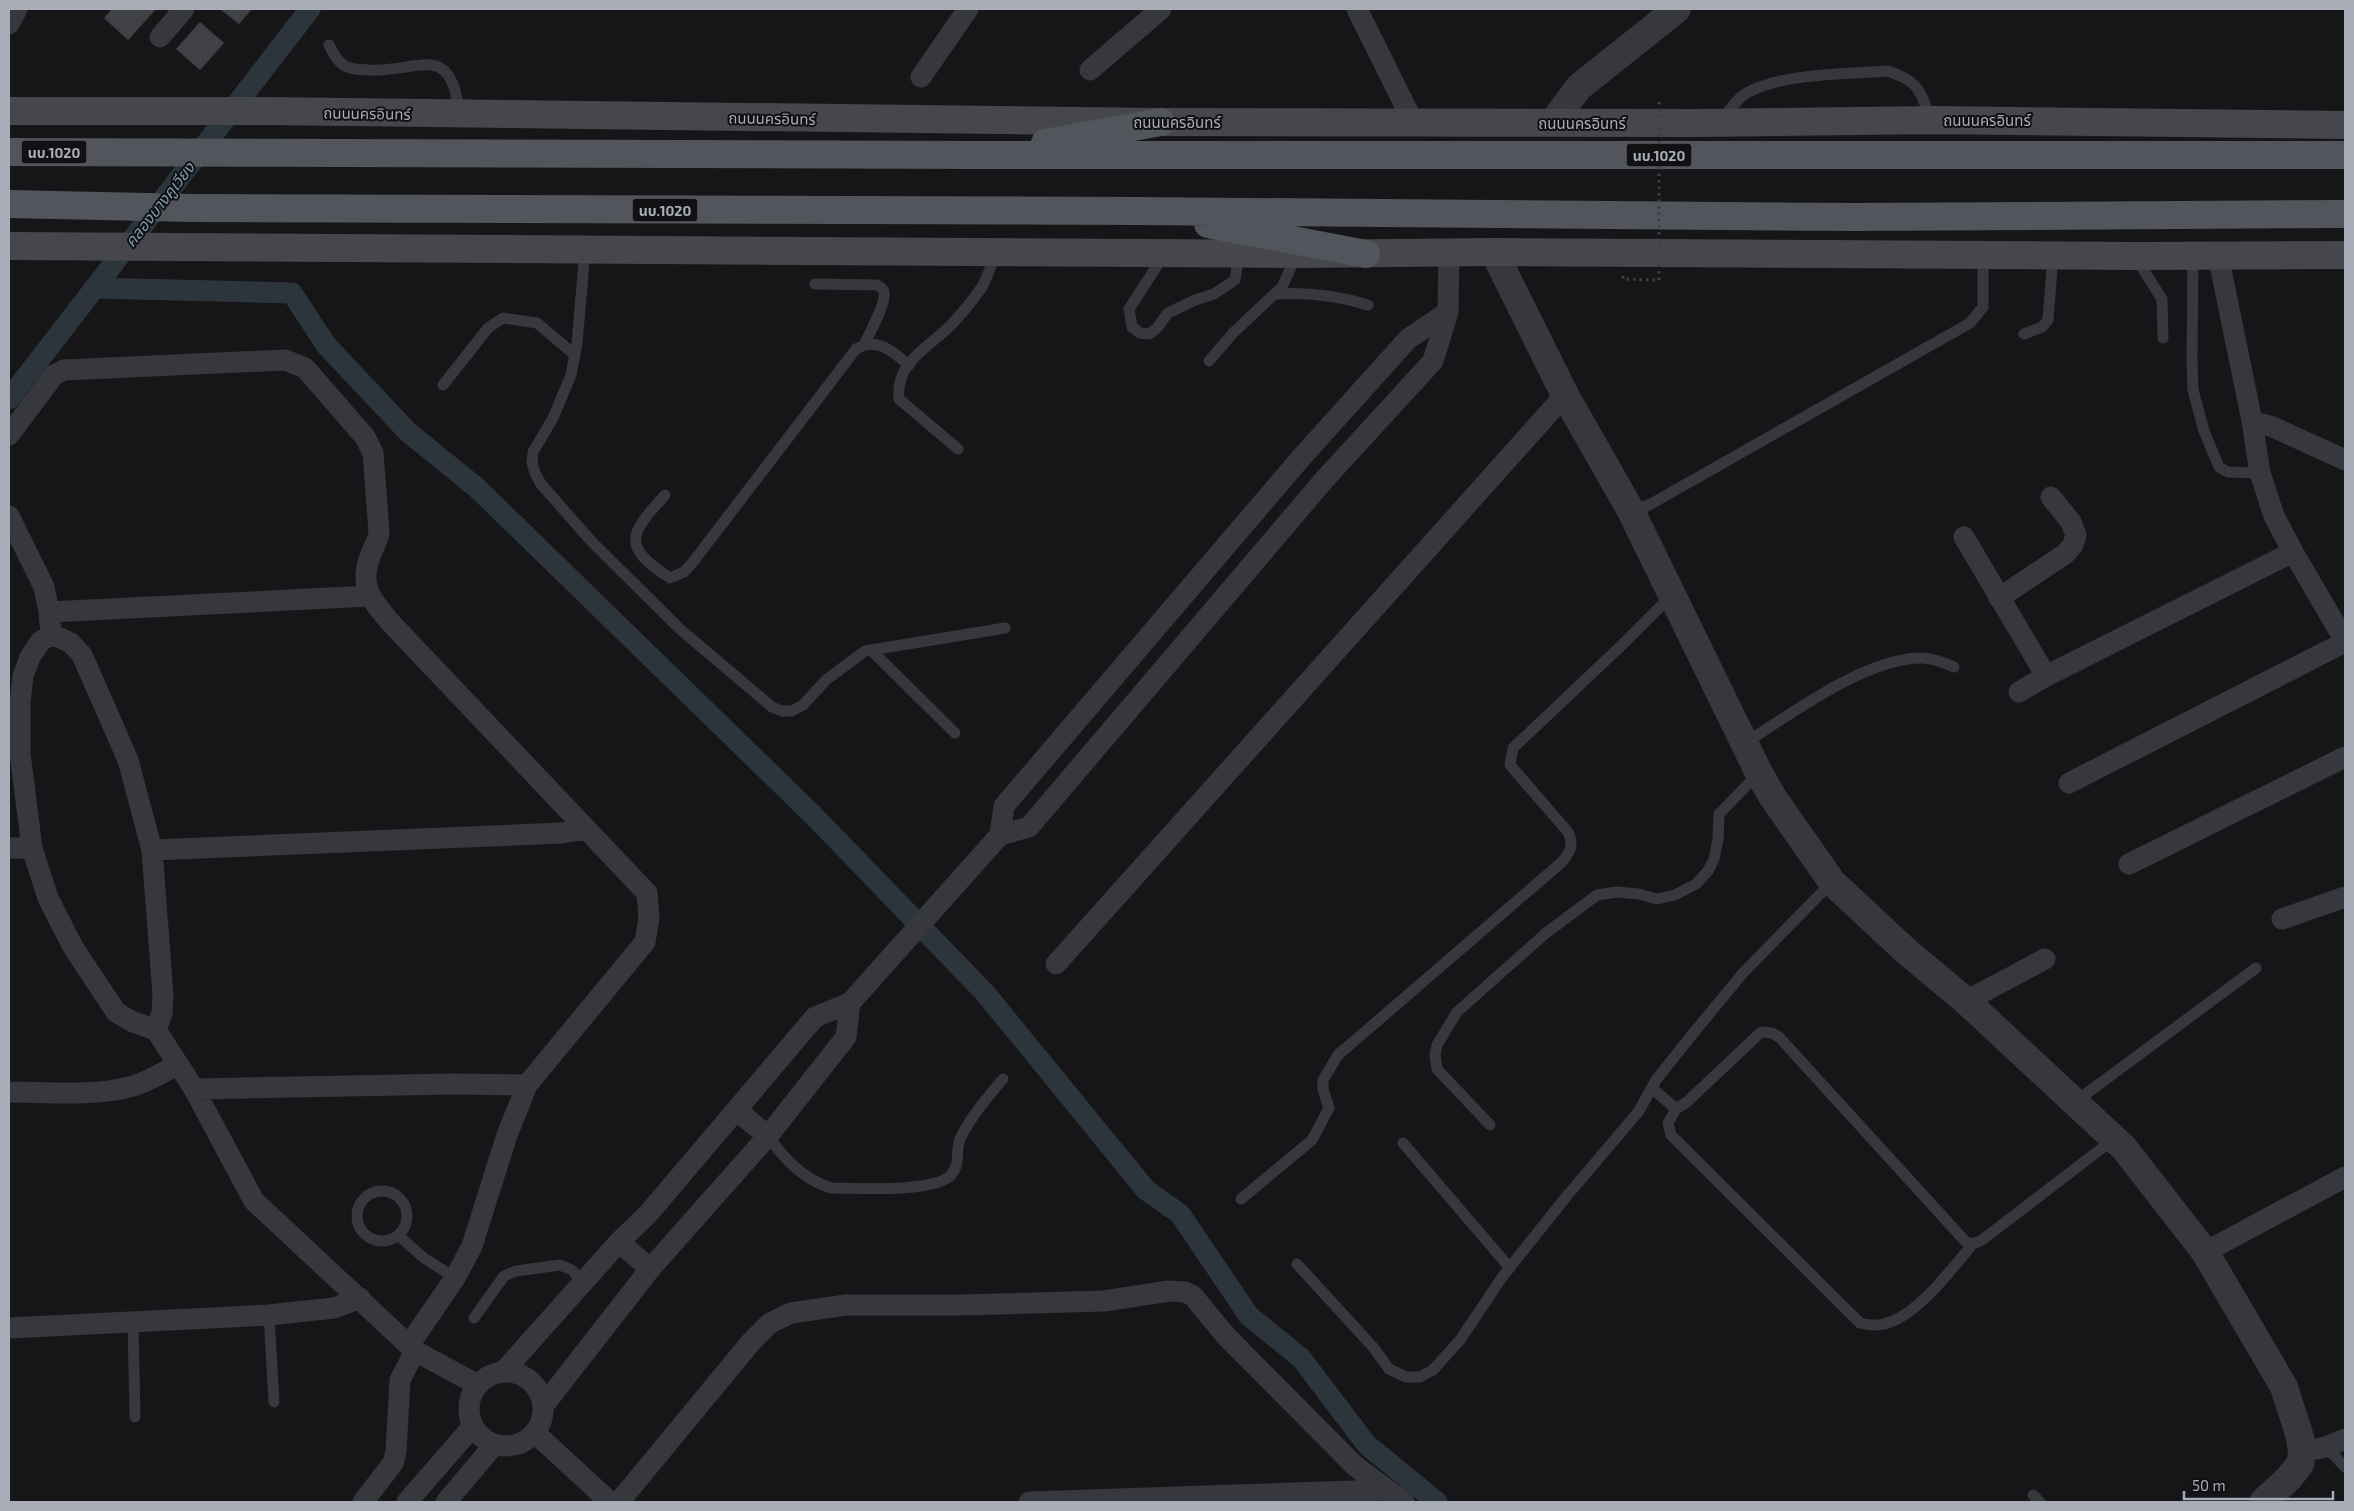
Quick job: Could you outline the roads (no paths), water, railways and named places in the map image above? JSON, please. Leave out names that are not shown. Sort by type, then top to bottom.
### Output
[{"type":"main road","name":"ถนนนครอินทร์","points":[[9,111],[265,111],[1161,122],[1932,120],[2345,125]]},
{"type":"main road","points":[[972,155],[1161,122]]},
{"type":"main road","name":"นบ.1020","points":[[9,152],[972,155],[2345,155]]},
{"type":"main road","name":"นบ.1020","points":[[9,204],[192,208],[1137,211],[1842,217],[2345,214]]},
{"type":"main road","points":[[1137,211],[1366,254]]},
{"type":"main road","points":[[9,246],[161,245],[585,251],[1239,254],[1494,252],[2135,256],[2345,255]]},
{"type":"street","points":[[9,24],[16,9]]},
{"type":"street","points":[[160,37],[184,9]]},
{"type":"street","points":[[921,77],[968,9]]},
{"type":"street","points":[[1090,70],[1162,9]]},
{"type":"street","points":[[1358,9],[1413,122]]},
{"type":"street","points":[[1552,122],[1579,87],[1677,9]]},
{"type":"street","points":[[503,1372],[619,1242],[648,1214],[816,1017],[850,1004],[1000,835],[1029,827],[1324,480],[1433,360],[1448,312],[1449,252]]},
{"type":"street","points":[[1494,252],[1565,395],[1631,511],[1772,796],[1832,882],[1906,952],[1966,1001],[2124,1148],[2205,1252],[2284,1387],[2309,1454]]},
{"type":"street","points":[[2069,783],[2345,641],[2274,516],[2260,473],[2252,421],[2206,255]]},
{"type":"street","points":[[1000,835],[1004,806],[1300,459],[1408,339],[1448,312]]},
{"type":"street","points":[[9,435],[54,375],[64,370],[285,360],[305,368],[356,425],[374,453],[379,532],[378,543],[371,554],[365,578],[369,596],[390,622],[647,893],[650,918],[645,942],[527,1085],[507,1135],[472,1246],[456,1278],[412,1348],[400,1380],[396,1452],[393,1463],[363,1502]]},
{"type":"street","points":[[1369,382],[1393,405]]},
{"type":"street","points":[[1056,964],[1565,395]]},
{"type":"street","points":[[2252,421],[2273,427],[2345,460]]},
{"type":"street","points":[[1300,459],[1324,480]]},
{"type":"street","points":[[1999,598],[2065,554],[2073,545],[2076,535],[2070,522],[2051,497]]},
{"type":"street","points":[[9,516],[44,587],[50,612],[51,634]]},
{"type":"street","points":[[1964,537],[2046,676]]},
{"type":"street","points":[[2019,692],[2046,676],[2293,552]]},
{"type":"street","points":[[50,612],[369,596]]},
{"type":"street","points":[[51,634],[40,642],[30,657],[23,676],[20,703],[20,753],[32,848],[48,898],[73,947],[116,1012],[131,1021],[156,1030],[194,1089],[254,1201],[412,1348],[478,1385]]},
{"type":"street","points":[[51,634],[71,643],[82,655],[128,760],[152,850],[163,994],[162,1013],[156,1030]]},
{"type":"street","points":[[1111,680],[1136,702]]},
{"type":"street","points":[[2129,864],[2345,757]]},
{"type":"street","points":[[152,850],[562,833],[586,829]]},
{"type":"street","points":[[9,848],[32,848]]},
{"type":"street","points":[[2282,919],[2345,897]]},
{"type":"street","points":[[1966,1001],[2045,959]]},
{"type":"street","points":[[544,1406],[650,1269],[768,1136],[846,1037],[850,1004]]},
{"type":"street","points":[[9,1092],[92,1091],[124,1088],[150,1080],[178,1064]]},
{"type":"street","points":[[194,1089],[454,1084],[527,1085]]},
{"type":"street","points":[[736,1110],[768,1136]]},
{"type":"street","points":[[2205,1252],[2345,1176]]},
{"type":"street","points":[[619,1242],[650,1269]]},
{"type":"street","points":[[619,1502],[752,1342],[770,1323],[791,1313],[846,1305],[960,1305],[1104,1301],[1169,1290],[1185,1292],[1193,1296],[1226,1336],[1355,1466],[1385,1490],[1404,1502]]},
{"type":"street","points":[[9,1328],[269,1315],[334,1308],[360,1298]]},
{"type":"street","points":[[503,1372],[518,1373],[530,1380],[540,1392],[544,1406],[542,1420],[535,1433],[523,1442],[510,1446],[495,1444],[482,1437],[473,1426],[469,1412],[471,1397],[478,1385],[489,1376],[503,1372]]},
{"type":"street","points":[[407,1502],[473,1426]]},
{"type":"street","points":[[535,1433],[596,1498]]},
{"type":"street","points":[[2263,1502],[2289,1478],[2309,1454],[2345,1439]]},
{"type":"street","points":[[446,1502],[495,1444]]},
{"type":"street","points":[[1029,1502],[1385,1490]]},
{"type":"lane","points":[[329,45],[337,60],[346,67],[355,69],[383,71],[428,64],[439,66],[453,81],[457,90],[459,114]]},
{"type":"lane","points":[[1720,122],[1744,94],[1764,85],[1784,80],[1888,71],[1904,77],[1916,85],[1932,120]]},
{"type":"lane","points":[[585,251],[575,355],[571,375],[564,395],[533,452],[532,463],[541,484],[605,555],[681,630],[772,706],[782,711],[792,711],[803,705],[826,680],[852,658],[870,650],[1005,628]]},
{"type":"lane","points":[[958,449],[899,399],[898,388],[902,376],[917,352],[951,325],[983,285],[996,252]]},
{"type":"lane","points":[[1166,253],[1130,309],[1132,327],[1140,333],[1149,334],[1157,328],[1168,313],[1214,294],[1235,280],[1239,254]]},
{"type":"lane","points":[[1209,360],[1233,333],[1282,287],[1297,254]]},
{"type":"lane","points":[[1631,511],[1649,505],[1970,323],[1983,306],[1983,255]]},
{"type":"lane","points":[[2024,334],[2042,327],[2048,320],[2052,255]]},
{"type":"lane","points":[[2206,255],[2193,381],[2204,431],[2218,466],[2228,472],[2260,473]]},
{"type":"lane","points":[[2135,256],[2162,299],[2162,338]]},
{"type":"lane","points":[[665,495],[638,525],[634,538],[636,545],[646,557],[670,578],[684,572],[693,562],[850,357],[864,345],[882,304],[884,293],[882,288],[877,285],[815,284]]},
{"type":"lane","points":[[1275,294],[1303,292],[1342,296],[1368,305]]},
{"type":"lane","points":[[443,385],[488,328],[503,318],[537,323],[575,355]]},
{"type":"lane","points":[[864,345],[882,345],[910,365]]},
{"type":"lane","points":[[1242,1199],[1312,1140],[1329,1108],[1323,1089],[1323,1080],[1338,1055],[1562,862],[1571,852],[1573,842],[1568,832],[1510,765],[1513,748],[1672,595]]},
{"type":"lane","points":[[870,650],[955,733]]},
{"type":"lane","points":[[1745,743],[1835,687],[1880,666],[1924,658],[1942,661],[1954,667]]},
{"type":"lane","points":[[1490,1125],[1437,1069],[1435,1054],[1437,1045],[1457,1012],[1546,933],[1597,895],[1617,892],[1639,894],[1657,899],[1676,895],[1696,884],[1708,871],[1714,859],[1718,839],[1719,814],[1759,773]]},
{"type":"lane","points":[[1297,1264],[1373,1346],[1389,1369],[1406,1377],[1420,1378],[1433,1370],[1460,1340],[1510,1268],[1639,1111],[1652,1088],[1691,1036],[1743,973],[1832,882]]},
{"type":"lane","points":[[2074,1103],[2256,968]]},
{"type":"lane","points":[[1973,1244],[1965,1241],[1779,1037],[1772,1033],[1761,1032],[1687,1102],[1676,1109],[1668,1123],[1671,1134],[1860,1324],[1884,1324],[1897,1320],[1925,1299],[1973,1244],[1982,1240],[2114,1140]]},
{"type":"lane","points":[[768,1136],[786,1160],[820,1184],[831,1188],[903,1188],[944,1182],[952,1175],[957,1165],[959,1141],[971,1120],[1003,1079]]},
{"type":"lane","points":[[1652,1088],[1676,1109]]},
{"type":"lane","points":[[1403,1143],[1510,1268]]},
{"type":"lane","points":[[385,1191],[395,1194],[402,1200],[407,1209],[407,1219],[404,1228],[398,1235],[389,1240],[380,1240],[370,1238],[363,1231],[358,1223],[357,1213],[367,1196],[375,1192],[385,1191]]},
{"type":"lane","points":[[398,1235],[424,1258],[456,1278]]},
{"type":"lane","points":[[474,1318],[504,1276],[516,1271],[560,1265],[572,1270],[583,1283]]},
{"type":"lane","points":[[269,1315],[274,1402]]},
{"type":"lane","points":[[133,1322],[135,1417]]},
{"type":"lane","points":[[2309,1454],[2345,1467]]},
{"type":"waterway","name":"คลองบางคูเวียง","points":[[9,399],[310,9]]},
{"type":"waterway","points":[[94,288],[292,293],[326,345],[408,432],[477,488],[815,817],[985,993],[1146,1190],[1180,1214],[1249,1316],[1301,1358],[1367,1445],[1437,1502]]}]
